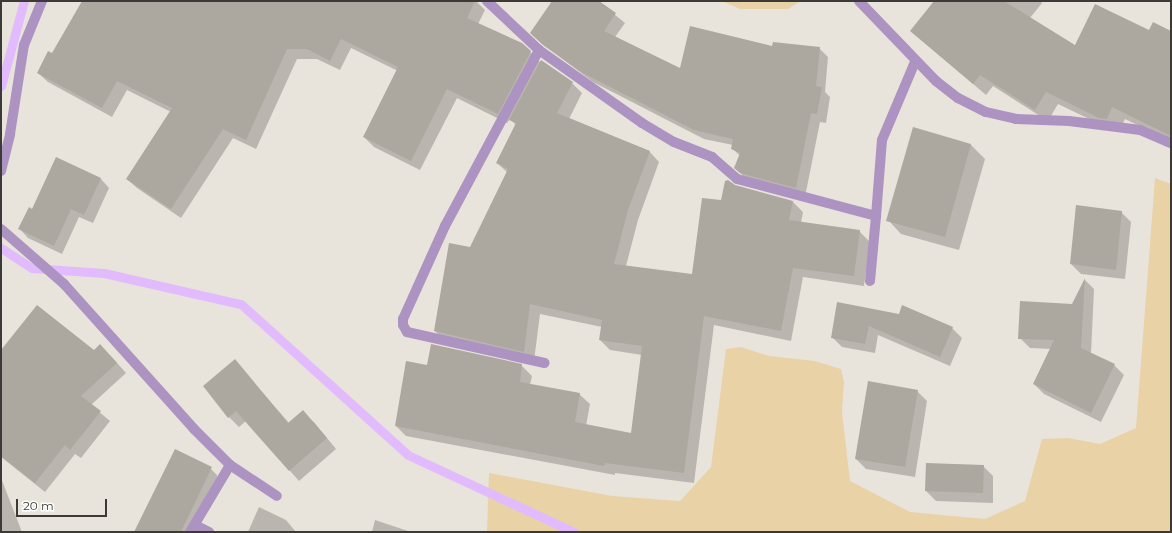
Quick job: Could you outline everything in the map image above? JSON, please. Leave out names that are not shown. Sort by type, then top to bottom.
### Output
[{"type":"street","points":[[1,171],[10,134],[24,45],[42,1]]},
{"type":"street","points":[[487,1],[539,50],[642,123],[674,142],[712,157],[737,179],[876,216]]},
{"type":"street","points":[[859,1],[915,62],[958,98],[986,112],[1016,119],[1069,121],[1140,130],[1171,143]]},
{"type":"street","points":[[539,50],[445,226],[403,319],[403,325],[407,332],[545,363]]},
{"type":"street","points":[[870,281],[882,140],[915,62]]},
{"type":"street","points":[[1,229],[38,259],[64,284],[194,429],[230,465],[277,496]]},
{"type":"street","points":[[209,532],[192,529],[230,465]]},
{"type":"shaded area","points":[[722,1],[801,1],[788,9],[740,9]]},
{"type":"shaded area","points":[[1155,178],[1171,184],[1171,532],[487,532],[489,473],[612,496],[680,501],[711,467],[726,349],[741,347],[769,356],[815,361],[841,369],[844,382],[842,412],[850,481],[910,512],[985,519],[1025,501],[1042,439],[1068,438],[1100,444],[1136,428]]},
{"type":"building","points":[[82,1],[475,1],[467,18],[522,43],[531,51],[498,114],[447,89],[411,161],[363,137],[398,67],[341,39],[330,61],[307,49],[287,49],[246,140],[223,129],[171,209],[126,179],[172,108],[117,81],[102,108],[37,73],[48,51],[52,53]]},
{"type":"building","points":[[552,1],[599,1],[616,13],[604,31],[680,68],[690,26],[772,46],[773,42],[820,47],[816,86],[822,87],[817,114],[811,113],[796,188],[740,173],[734,168],[740,153],[731,149],[733,139],[694,130],[583,73],[543,45],[530,33]]},
{"type":"building","points":[[934,1],[1004,1],[1075,45],[1095,4],[1149,30],[1153,22],[1171,31],[1171,136],[1112,107],[1107,119],[1099,118],[1046,92],[1035,110],[980,75],[973,84],[910,31]]},
{"type":"building","points":[[541,60],[573,82],[557,113],[650,151],[628,210],[614,264],[692,274],[702,198],[721,200],[725,181],[728,180],[735,185],[793,201],[789,220],[860,230],[854,276],[793,268],[781,331],[704,316],[684,473],[605,463],[604,466],[395,426],[406,361],[427,365],[431,344],[522,364],[520,382],[580,393],[575,422],[631,433],[642,346],[599,340],[602,320],[530,304],[524,352],[434,331],[449,243],[470,247],[508,169],[496,163],[516,123],[509,120]]},
{"type":"building","points":[[913,127],[971,144],[945,237],[886,221]]},
{"type":"building","points":[[56,157],[101,178],[84,215],[71,209],[54,246],[18,229],[29,207],[32,209]]},
{"type":"building","points":[[1076,205],[1122,211],[1116,270],[1070,264]]},
{"type":"building","points":[[1085,278],[1081,348],[1115,364],[1091,413],[1033,384],[1054,340],[1018,339],[1020,301],[1072,304]]},
{"type":"building","points":[[837,302],[899,314],[902,305],[953,327],[940,357],[869,326],[865,344],[831,338]]},
{"type":"building","points":[[37,305],[94,350],[100,344],[117,363],[81,396],[101,411],[70,450],[65,445],[35,483],[1,456],[1,350]]},
{"type":"building","points":[[235,359],[288,423],[303,410],[327,438],[289,471],[236,411],[228,418],[203,386]]},
{"type":"building","points":[[868,381],[918,390],[905,467],[855,459]]},
{"type":"building","points":[[175,449],[212,467],[181,532],[134,532]]},
{"type":"building","points":[[926,463],[984,465],[983,493],[925,491]]},
{"type":"waterway","points":[[1,86],[24,1]]},
{"type":"waterway","points":[[1,248],[32,268],[104,273],[241,304],[408,455],[574,532]]}]
